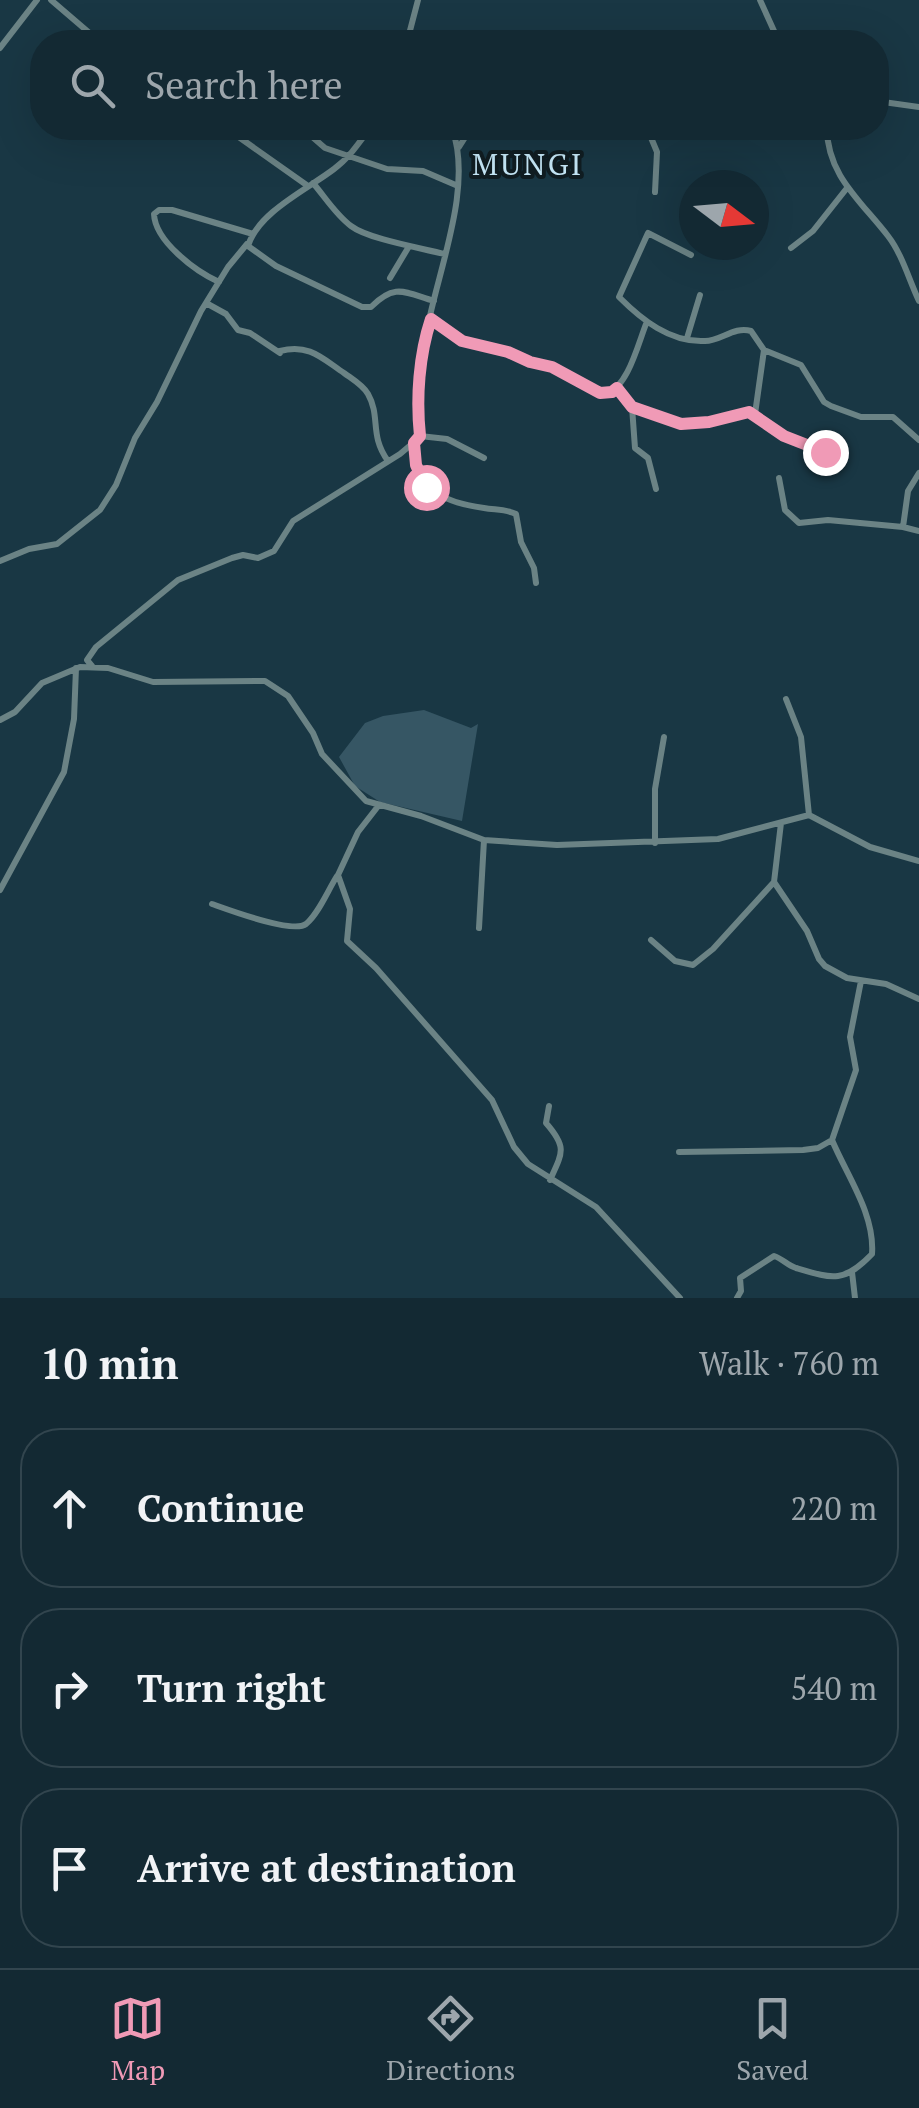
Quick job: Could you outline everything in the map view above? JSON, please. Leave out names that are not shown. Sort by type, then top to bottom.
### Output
[{"type":"street","points":[[0,48],[37,0]]},
{"type":"street","points":[[51,0],[86,30]]},
{"type":"street","points":[[410,30],[418,0]]},
{"type":"street","points":[[760,0],[774,30]]},
{"type":"street","points":[[889,103],[919,107]]},
{"type":"street","points":[[244,140],[311,184],[354,229],[396,240],[408,248],[444,254]]},
{"type":"street","points":[[316,140],[325,148],[387,169],[423,171],[458,186]]},
{"type":"street","points":[[0,562],[24,550],[57,544],[93,518],[116,485],[134,440],[158,402],[219,282],[278,209],[350,156],[361,140]]},
{"type":"street","points":[[92,666],[87,660],[89,654],[172,584],[232,558],[268,555],[293,520],[388,461],[420,436],[418,396],[424,346],[458,186],[456,140]]},
{"type":"street","points":[[458,147],[463,140]]},
{"type":"street","points":[[652,140],[657,152],[655,192]]},
{"type":"street","points":[[827,140],[847,188],[888,236],[919,301]]},
{"type":"street","points":[[791,248],[813,231],[847,188]]},
{"type":"street","points":[[219,282],[188,265],[161,236],[153,215],[159,210],[172,210],[254,234]]},
{"type":"street","points":[[679,249],[652,234],[646,235],[619,297],[646,324],[706,342],[747,328],[764,350],[801,364],[824,402],[861,417],[893,417],[919,440]]},
{"type":"street","points":[[248,244],[268,262],[362,307],[371,307],[386,293],[396,290],[434,301]]},
{"type":"street","points":[[390,278],[408,248]]},
{"type":"street","points":[[688,338],[700,295]]},
{"type":"street","points":[[206,303],[226,314],[238,330],[280,353],[293,348],[319,353],[363,388],[371,404],[376,444],[388,461]]},
{"type":"street","points":[[431,319],[447,334],[468,344],[552,367],[600,393],[617,388],[646,324]]},
{"type":"street","points":[[755,414],[764,350]]},
{"type":"street","points":[[617,388],[632,407],[635,448],[648,458],[656,489]]},
{"type":"street","points":[[632,407],[687,424],[744,411],[755,414],[784,436],[828,454],[836,471]]},
{"type":"street","points":[[420,436],[447,439],[484,458]]},
{"type":"street","points":[[414,443],[416,465],[432,492],[459,504],[516,514],[536,583]]},
{"type":"street","points":[[903,527],[908,491],[919,473]]},
{"type":"street","points":[[779,478],[785,510],[800,523],[828,520],[919,531]]},
{"type":"street","points":[[0,720],[15,712],[42,683],[76,668],[92,666],[153,682],[252,680],[274,684],[302,714],[326,758],[356,792],[379,805],[484,840],[540,845],[718,840],[809,815],[870,847],[919,862]]},
{"type":"street","points":[[0,890],[64,772],[74,720],[76,668]]},
{"type":"street","points":[[786,699],[802,736],[809,815]]},
{"type":"street","points":[[655,844],[655,789],[664,737]]},
{"type":"street","points":[[212,904],[299,927],[307,922],[338,875],[358,832],[379,805]]},
{"type":"street","points":[[651,940],[675,961],[692,965],[713,949],[774,882],[781,823]]},
{"type":"street","points":[[479,928],[484,840]]},
{"type":"street","points":[[338,875],[350,909],[347,942],[376,968],[492,1100],[514,1146],[528,1164],[596,1206],[680,1298]]},
{"type":"street","points":[[774,882],[807,931],[819,959],[847,978],[886,984],[919,999]]},
{"type":"street","points":[[679,1152],[803,1150],[832,1140],[856,1070],[850,1037],[861,981]]},
{"type":"street","points":[[549,1106],[546,1122],[562,1141],[562,1152],[550,1180]]},
{"type":"street","points":[[737,1298],[740,1278],[774,1256],[798,1268],[842,1277],[872,1254],[868,1218],[832,1140]]},
{"type":"street","points":[[852,1272],[855,1298]]},
{"type":"shaded area","points":[[424,710],[471,728],[478,724],[462,821],[380,802],[355,786],[339,757],[365,723]]},
{"type":"district","name":"MUNGI","points":[[528,164]]},
{"type":"route","points":[[426,487],[416,465],[414,443],[420,436],[418,396],[431,319],[447,334],[468,344],[552,367],[600,393],[617,388],[632,407],[681,424],[709,422],[744,411],[755,414],[784,436],[825,452]]}]
